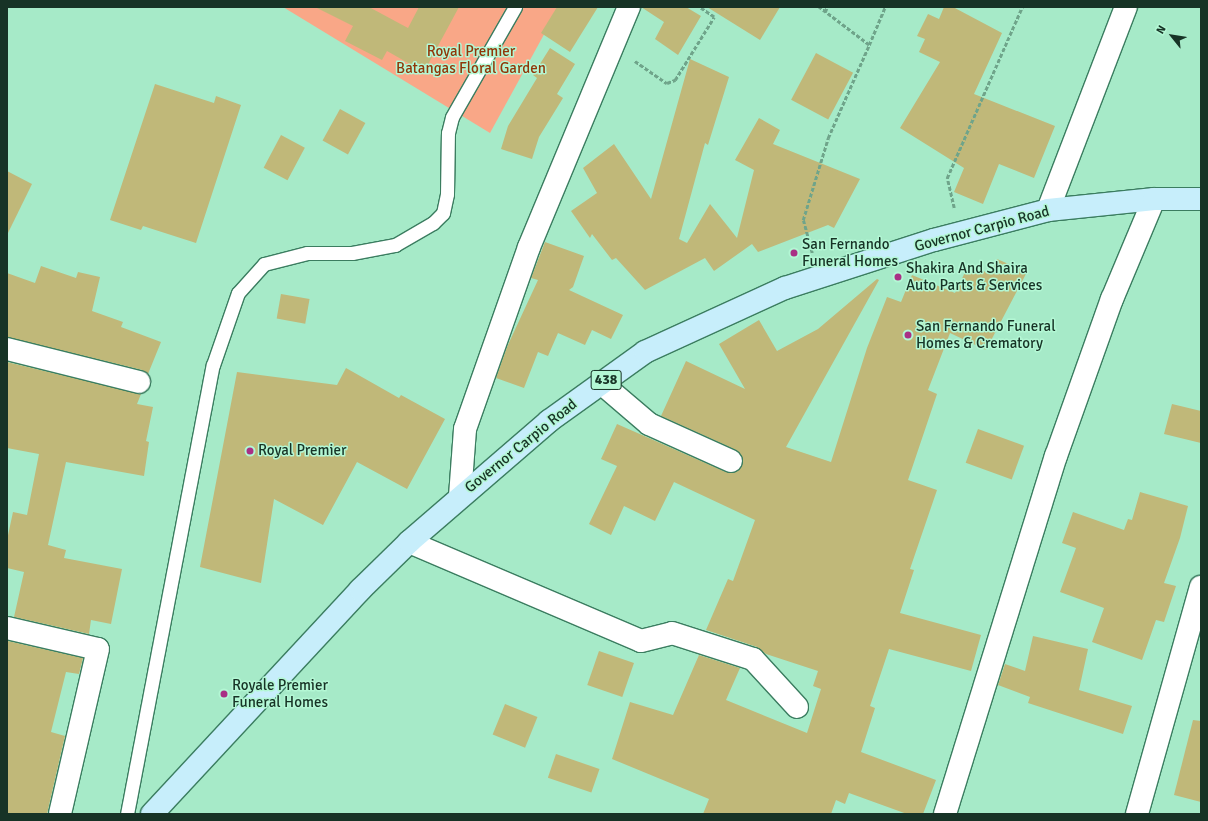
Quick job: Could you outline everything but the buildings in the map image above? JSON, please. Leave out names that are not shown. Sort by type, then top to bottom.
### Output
[{"type":"main road","name":"Governor Carpio Road","points":[[152,814],[360,590],[409,542],[460,496],[549,421],[645,352],[785,288],[819,276],[960,234],[1048,210],[1154,199],[1201,199]]},
{"type":"street","points":[[460,496],[465,429],[529,247],[629,7]]},
{"type":"street","points":[[1048,210],[1126,7]]},
{"type":"street","points":[[945,814],[1059,449],[1112,299],[1154,199]]},
{"type":"street","points":[[7,349],[139,382]]},
{"type":"street","points":[[601,383],[649,424],[731,461]]},
{"type":"street","points":[[409,542],[642,641],[672,633],[753,659],[797,707]]},
{"type":"street","points":[[1137,814],[1201,587]]},
{"type":"street","points":[[7,628],[98,649],[60,814]]},
{"type":"lane","points":[[127,814],[213,365],[238,293],[264,264],[306,253],[352,254],[395,245],[433,223],[443,213],[447,194],[448,132],[452,117],[515,7]]},
{"type":"path","points":[[629,57],[667,83],[675,80],[714,17],[699,7]]},
{"type":"path","points":[[819,7],[869,45]]},
{"type":"path","points":[[825,12],[827,7]]},
{"type":"path","points":[[819,276],[803,220],[828,138],[885,7]]},
{"type":"path","points":[[960,234],[947,178],[1022,7]]},
{"type":"green space","name":"Royal Premier Batangas Floral Garden","points":[[283,7],[559,7],[490,133]]},
{"type":"place","name":"San Fernando Funeral Homes","points":[[794,253]]},
{"type":"place","name":"Shakira And Shaira Auto Parts & Services","points":[[898,277]]},
{"type":"place","name":"San Fernando Funeral Homes & Crematory","points":[[908,335]]},
{"type":"place","name":"Royal Premier","points":[[250,451]]},
{"type":"place","name":"Royale Premier Funeral Homes","points":[[224,694]]}]
